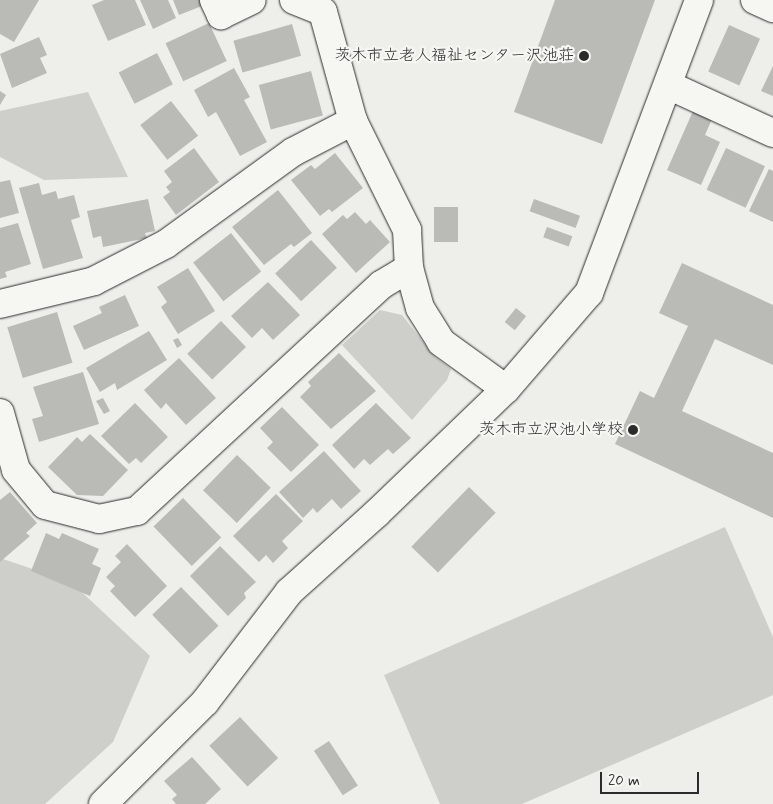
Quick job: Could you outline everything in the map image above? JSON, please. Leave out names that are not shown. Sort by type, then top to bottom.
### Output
[{"type":"street","points":[[214,0],[221,15],[252,0]]},
{"type":"street","points":[[294,0],[323,12],[352,121],[408,230],[410,268],[420,308],[441,342],[506,389]]},
{"type":"street","points":[[116,799],[204,702],[289,592],[376,514],[506,389],[589,293],[668,85],[698,0]]},
{"type":"street","points":[[755,0],[773,8]]},
{"type":"street","points":[[668,85],[773,133]]},
{"type":"street","points":[[0,304],[94,281],[166,244],[294,152],[352,121]]},
{"type":"street","points":[[0,413],[16,470],[45,505],[99,519],[137,512],[381,285],[410,268]]},
{"type":"shaded area","points":[[88,92],[128,177],[44,180],[0,157],[0,111]]},
{"type":"shaded area","points":[[380,310],[402,315],[435,357],[451,369],[447,380],[412,420],[342,345]]},
{"type":"shaded area","points":[[725,527],[773,637],[773,695],[522,804],[440,804],[384,675]]},
{"type":"shaded area","points":[[0,558],[71,582],[150,656],[113,742],[45,804],[0,804]]},
{"type":"building","points":[[0,0],[39,0],[14,42],[0,34]]},
{"type":"building","points":[[104,0],[135,0],[146,25],[108,41],[92,5]]},
{"type":"building","points":[[140,0],[168,0],[176,18],[153,29]]},
{"type":"building","points":[[173,0],[200,0],[202,6],[179,15]]},
{"type":"building","name":"茨木市立老人福祉センター沢池荘","points":[[555,0],[655,0],[602,144],[514,112]]},
{"type":"building","points":[[209,23],[227,61],[183,81],[165,43]]},
{"type":"building","points":[[292,24],[301,56],[242,73],[233,41]]},
{"type":"building","points":[[729,25],[760,39],[739,85],[708,72]]},
{"type":"building","points":[[39,37],[47,55],[40,58],[47,73],[12,88],[0,54]]},
{"type":"building","points":[[157,53],[173,84],[135,104],[119,73]]},
{"type":"building","points":[[773,66],[773,96],[761,91]]},
{"type":"building","points":[[234,68],[250,97],[244,100],[267,142],[240,156],[216,112],[208,117],[194,90]]},
{"type":"building","points":[[311,71],[323,115],[271,129],[259,85]]},
{"type":"building","points":[[0,91],[6,95],[0,105]]},
{"type":"building","points":[[171,101],[198,136],[167,160],[140,125]]},
{"type":"building","points":[[693,111],[712,119],[705,135],[720,142],[701,185],[667,170]]},
{"type":"building","points":[[194,148],[219,182],[176,215],[163,197],[170,192],[166,187],[172,182],[164,171]]},
{"type":"building","points":[[726,148],[765,166],[746,208],[707,190]]},
{"type":"building","points":[[335,153],[363,188],[332,212],[329,209],[320,216],[291,180],[311,165],[315,169]]},
{"type":"building","points":[[769,169],[773,171],[773,222],[749,211]]},
{"type":"building","points":[[10,180],[19,213],[0,218],[0,182]]},
{"type":"building","points":[[39,183],[42,195],[56,191],[58,199],[74,195],[80,217],[71,220],[83,258],[43,269],[19,188]]},
{"type":"building","points":[[278,190],[312,233],[294,247],[291,244],[264,265],[232,227]]},
{"type":"building","points":[[148,199],[155,231],[145,233],[147,238],[103,247],[101,236],[93,238],[87,211]]},
{"type":"building","points":[[534,199],[580,216],[576,228],[530,211]]},
{"type":"building","points":[[434,207],[458,207],[458,242],[434,242]]},
{"type":"building","points":[[355,212],[366,224],[370,220],[390,242],[356,273],[322,234],[343,215],[347,219]]},
{"type":"building","points":[[18,223],[31,264],[5,272],[7,277],[0,279],[0,228]]},
{"type":"building","points":[[547,227],[572,236],[569,247],[543,237]]},
{"type":"building","points":[[231,233],[261,272],[223,301],[193,263]]},
{"type":"building","points":[[311,240],[337,268],[301,301],[275,273]]},
{"type":"building","points":[[682,263],[773,305],[773,365],[715,339],[682,411],[773,453],[773,518],[615,444],[640,391],[654,398],[688,326],[659,313]]},
{"type":"building","points":[[188,268],[215,311],[178,334],[161,307],[167,302],[157,287]]},
{"type":"building","points":[[268,282],[300,315],[273,340],[262,328],[252,338],[231,316]]},
{"type":"building","points":[[125,295],[139,326],[84,350],[73,326],[102,313],[99,307]]},
{"type":"building","points":[[516,308],[526,316],[515,330],[505,322]]},
{"type":"building","points":[[57,312],[72,363],[23,378],[7,327]]},
{"type":"building","points":[[221,321],[246,347],[212,380],[187,354]]},
{"type":"building","points":[[149,331],[167,360],[117,390],[115,383],[100,392],[86,368]]},
{"type":"building","points":[[178,338],[182,345],[177,348],[173,340]]},
{"type":"building","points":[[339,353],[376,391],[331,429],[300,397],[311,386],[308,382]]},
{"type":"building","points":[[179,358],[216,398],[186,425],[166,403],[161,409],[144,390]]},
{"type":"building","points":[[83,372],[99,424],[39,442],[32,419],[43,416],[33,387]]},
{"type":"building","points":[[103,398],[110,411],[104,414],[96,401]]},
{"type":"building","points":[[135,403],[168,437],[141,463],[136,458],[129,464],[101,436]]},
{"type":"building","points":[[376,403],[411,438],[393,454],[388,449],[370,465],[364,459],[354,469],[332,445]]},
{"type":"building","points":[[282,407],[319,445],[291,472],[267,448],[273,442],[260,428]]},
{"type":"building","points":[[90,434],[128,470],[103,496],[77,495],[48,467],[77,437],[82,442]]},
{"type":"building","points":[[324,451],[361,491],[341,509],[332,499],[317,513],[313,508],[303,518],[279,492]]},
{"type":"building","points":[[237,455],[271,488],[237,523],[203,490]]},
{"type":"building","points":[[469,487],[496,513],[438,572],[411,547]]},
{"type":"building","points":[[10,492],[37,523],[26,533],[30,536],[0,562],[0,500]]},
{"type":"building","points":[[276,494],[303,521],[282,541],[288,548],[273,563],[266,555],[259,562],[233,536]]},
{"type":"building","points":[[183,498],[221,538],[192,566],[154,526]]},
{"type":"building","points":[[46,533],[59,539],[62,533],[99,549],[92,564],[101,568],[90,596],[31,571]]},
{"type":"building","points":[[127,544],[167,586],[135,617],[110,591],[115,586],[106,577],[121,562],[115,556]]},
{"type":"building","points":[[220,546],[256,582],[244,593],[246,598],[228,616],[190,576]]},
{"type":"building","points":[[181,587],[219,626],[190,654],[152,615]]},
{"type":"building","points":[[240,717],[278,758],[247,787],[209,746]]},
{"type":"building","points":[[329,741],[358,785],[343,795],[314,751]]},
{"type":"building","points":[[192,757],[221,789],[205,804],[176,804],[172,799],[177,795],[164,781]]},
{"type":"place","name":"茨木市立老人福祉センター沢池荘","points":[[584,56]]},
{"type":"place","name":"茨木市立沢池小学校","points":[[633,430]]}]
